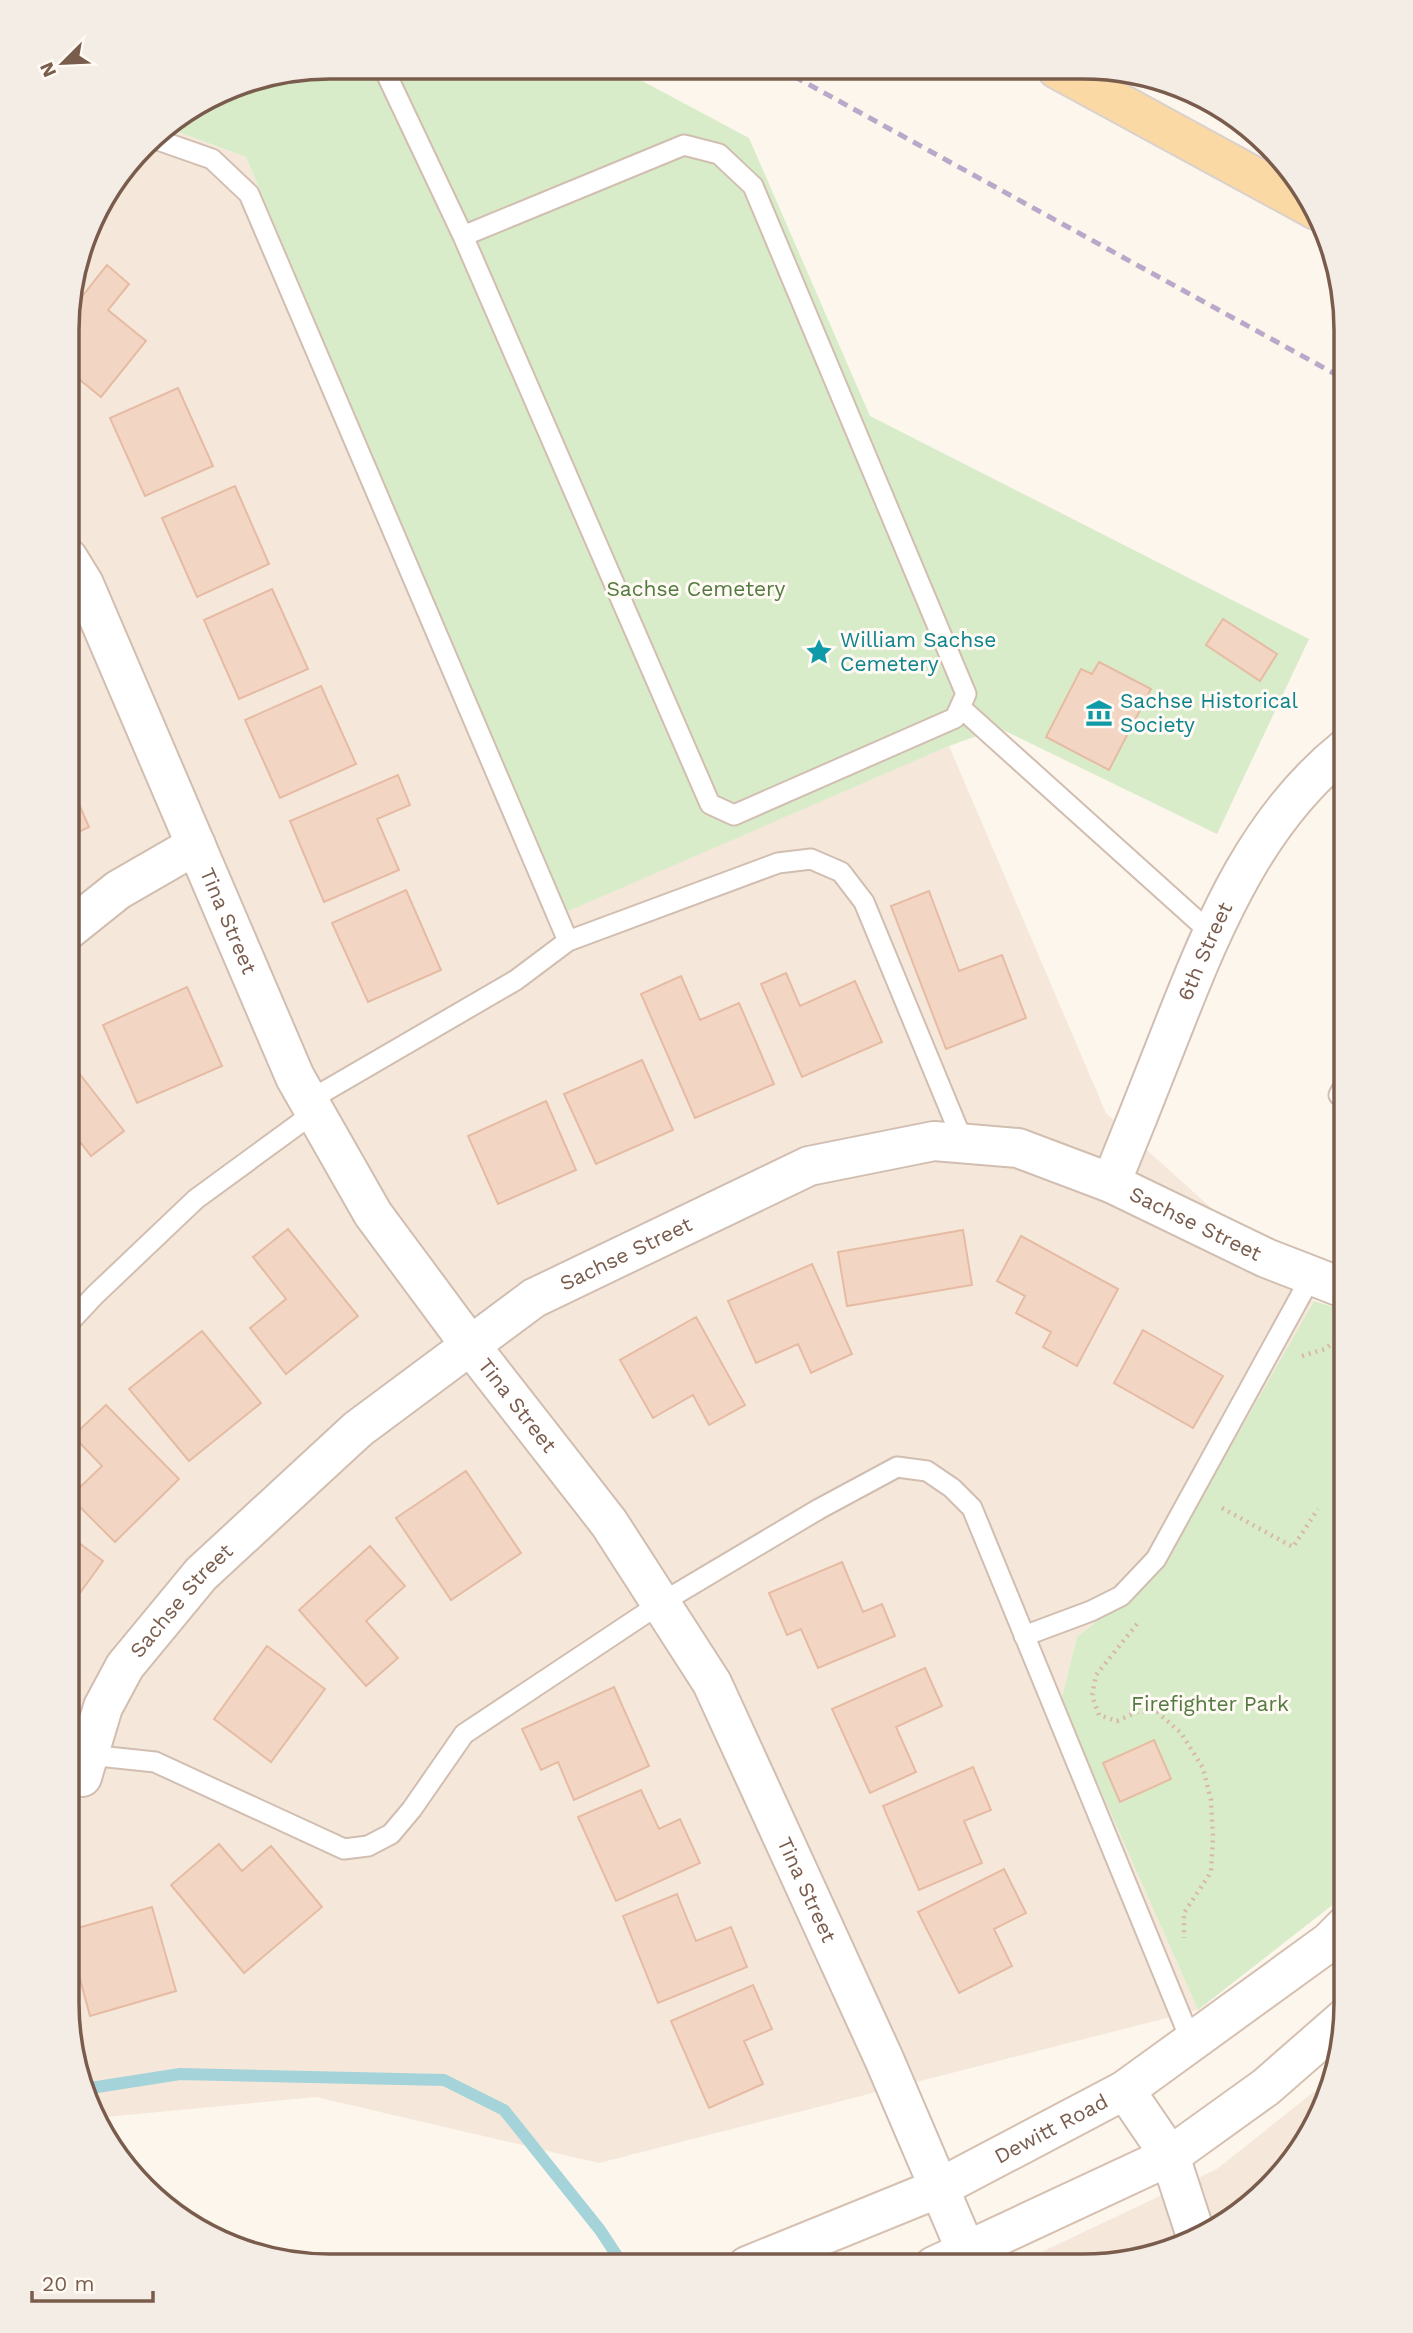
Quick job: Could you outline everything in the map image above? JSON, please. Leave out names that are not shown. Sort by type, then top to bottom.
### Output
[{"type":"main road","points":[[1074,79],[1299,202]]},
{"type":"street","name":"Tina Street","points":[[79,576],[295,1077],[311,1106],[373,1214],[470,1345],[609,1523],[712,1683],[878,2047],[939,2188],[949,2254]]},
{"type":"street","name":"6th Street","points":[[1111,1183],[1211,933],[1262,839],[1303,787],[1334,763]]},
{"type":"street","points":[[79,921],[118,891],[196,845]]},
{"type":"street","name":"Sachse Street","points":[[86,1766],[103,1707],[125,1666],[201,1574],[358,1429],[534,1298],[809,1166],[934,1141],[1018,1148],[1111,1183],[1266,1258],[1329,1282]]},
{"type":"street","name":"Dewitt Road","points":[[777,2254],[939,2188],[1125,2090],[1191,2041],[1334,1945]]},
{"type":"street","points":[[961,2254],[1170,2156],[1266,2087],[1333,2028]]},
{"type":"street","points":[[1125,2090],[1170,2156],[1193,2228]]},
{"type":"lane","points":[[389,79],[463,236],[709,804],[734,815],[955,719],[966,695],[753,186],[719,154],[684,145],[463,236]]},
{"type":"lane","points":[[163,142],[212,159],[249,194],[568,941]]},
{"type":"lane","points":[[960,707],[1211,933]]},
{"type":"lane","points":[[79,1312],[196,1199],[311,1106],[516,980],[568,941],[778,863],[811,859],[841,872],[864,902],[964,1144]]},
{"type":"lane","points":[[1024,1636],[1091,1611],[1121,1596],[1156,1559],[1329,1282]]},
{"type":"lane","points":[[86,1766],[155,1762],[344,1849],[368,1846],[391,1834],[412,1809],[464,1734],[661,1603],[819,1509],[897,1467],[927,1471],[952,1488],[972,1508],[1191,2041]]},
{"type":"path","points":[[1296,1358],[1325,1349],[1334,1342]]},
{"type":"path","points":[[1215,1518],[1228,1496]]},
{"type":"path","points":[[1222,1508],[1293,1546],[1318,1509]]},
{"type":"path","points":[[1138,1623],[1096,1675],[1092,1696],[1100,1716],[1117,1721],[1139,1711],[1157,1712],[1181,1733],[1203,1768],[1211,1800],[1211,1872],[1184,1913],[1183,1936],[1187,1945]]},
{"type":"shaded area","points":[[177,131],[246,157],[566,911],[949,746],[1106,1113],[1314,1301],[1159,1572],[1077,1637],[1061,1701],[1198,2010],[599,2163],[316,2097],[106,2117],[87,2068],[79,2020],[79,313],[87,265],[112,204],[141,164]]},
{"type":"shaded area","points":[[1320,2087],[1301,2129],[1272,2169],[1249,2192],[1209,2221],[1148,2246],[1100,2254],[1037,2254],[1217,2169]]},
{"type":"green space","name":"Sachse Cemetery","points":[[313,79],[638,79],[749,138],[870,416],[1309,639],[1217,834],[999,728],[949,746],[566,912],[246,157],[177,131],[204,112],[249,92]]},
{"type":"green space","name":"Firefighter Park","points":[[1314,1301],[1334,1307],[1334,1904],[1198,2010],[1061,1701],[1077,1637],[1159,1572]]},
{"type":"building","points":[[107,265],[129,284],[108,310],[146,341],[101,397],[79,379],[81,298]]},
{"type":"building","points":[[178,388],[213,466],[145,496],[110,418]]},
{"type":"building","points":[[235,486],[269,564],[197,597],[162,518]]},
{"type":"building","points":[[272,589],[308,669],[239,699],[204,620]]},
{"type":"building","points":[[1223,619],[1277,654],[1260,681],[1206,645]]},
{"type":"building","name":"Sachse Historical Society","points":[[1099,662],[1151,689],[1109,770],[1046,737],[1081,669],[1092,674]]},
{"type":"building","points":[[321,686],[356,764],[280,798],[245,720]]},
{"type":"building","points":[[398,775],[410,805],[377,819],[399,870],[324,902],[290,821]]},
{"type":"building","points":[[79,804],[89,827],[79,832]]},
{"type":"building","points":[[406,890],[441,970],[368,1002],[332,923]]},
{"type":"building","points":[[929,891],[959,971],[1002,955],[1026,1018],[946,1049],[891,906]]},
{"type":"building","points":[[786,973],[800,1006],[855,981],[882,1042],[802,1077],[761,984]]},
{"type":"building","points":[[681,976],[700,1020],[739,1003],[774,1084],[695,1118],[641,994]]},
{"type":"building","points":[[187,987],[222,1066],[137,1103],[103,1025]]},
{"type":"building","points":[[642,1060],[673,1130],[596,1164],[564,1094]]},
{"type":"building","points":[[79,1073],[124,1131],[91,1156],[81,1143],[79,1145]]},
{"type":"building","points":[[546,1101],[576,1170],[498,1204],[468,1136]]},
{"type":"building","points":[[288,1229],[358,1316],[286,1374],[250,1328],[286,1299],[253,1257]]},
{"type":"building","points":[[963,1230],[972,1285],[847,1306],[838,1252]]},
{"type":"building","points":[[1021,1236],[1118,1289],[1077,1366],[1043,1347],[1051,1332],[1016,1313],[1025,1296],[997,1281]]},
{"type":"building","points":[[812,1264],[852,1354],[811,1373],[798,1344],[756,1363],[728,1301]]},
{"type":"building","points":[[696,1317],[745,1405],[709,1425],[693,1395],[653,1418],[620,1360]]},
{"type":"building","points":[[1143,1330],[1223,1376],[1193,1428],[1114,1383]]},
{"type":"building","points":[[202,1331],[261,1403],[189,1461],[129,1389]]},
{"type":"building","points":[[106,1405],[179,1479],[115,1542],[79,1506],[79,1488],[102,1466],[79,1442],[79,1430]]},
{"type":"building","points":[[466,1471],[521,1553],[451,1600],[396,1518]]},
{"type":"building","points":[[79,1543],[103,1561],[79,1594]]},
{"type":"building","points":[[370,1546],[405,1586],[366,1621],[398,1658],[366,1686],[299,1610]]},
{"type":"building","points":[[842,1562],[863,1612],[882,1604],[895,1636],[818,1668],[801,1629],[787,1635],[769,1593]]},
{"type":"building","points":[[267,1646],[325,1689],[271,1762],[214,1719]]},
{"type":"building","points":[[925,1668],[942,1706],[896,1727],[916,1772],[870,1793],[832,1709]]},
{"type":"building","points":[[614,1687],[649,1766],[574,1800],[558,1762],[541,1770],[522,1729]]},
{"type":"building","points":[[1154,1740],[1171,1779],[1120,1802],[1103,1763]]},
{"type":"building","points":[[973,1767],[991,1810],[964,1821],[982,1863],[919,1890],[883,1806]]},
{"type":"building","points":[[641,1790],[659,1829],[680,1819],[700,1863],[616,1901],[578,1817]]},
{"type":"building","points":[[219,1844],[242,1871],[271,1846],[322,1907],[244,1973],[171,1885]]},
{"type":"building","points":[[1004,1869],[1026,1913],[994,1929],[1012,1966],[959,1993],[918,1912]]},
{"type":"building","points":[[677,1894],[696,1941],[731,1927],[747,1967],[658,2003],[623,1916]]},
{"type":"building","points":[[152,1907],[176,1991],[90,2016],[79,1975],[79,1928]]},
{"type":"building","points":[[753,1985],[772,2029],[744,2041],[763,2084],[709,2108],[671,2021]]},
{"type":"waterway","points":[[93,2088],[180,2074],[444,2080],[504,2110],[600,2230],[616,2254]]},
{"type":"railway","points":[[799,79],[1334,373]]},
{"type":"place","name":"William Sachse Cemetery","points":[[819,652]]},
{"type":"place","name":"Sachse Historical Society","points":[[1099,713]]}]
